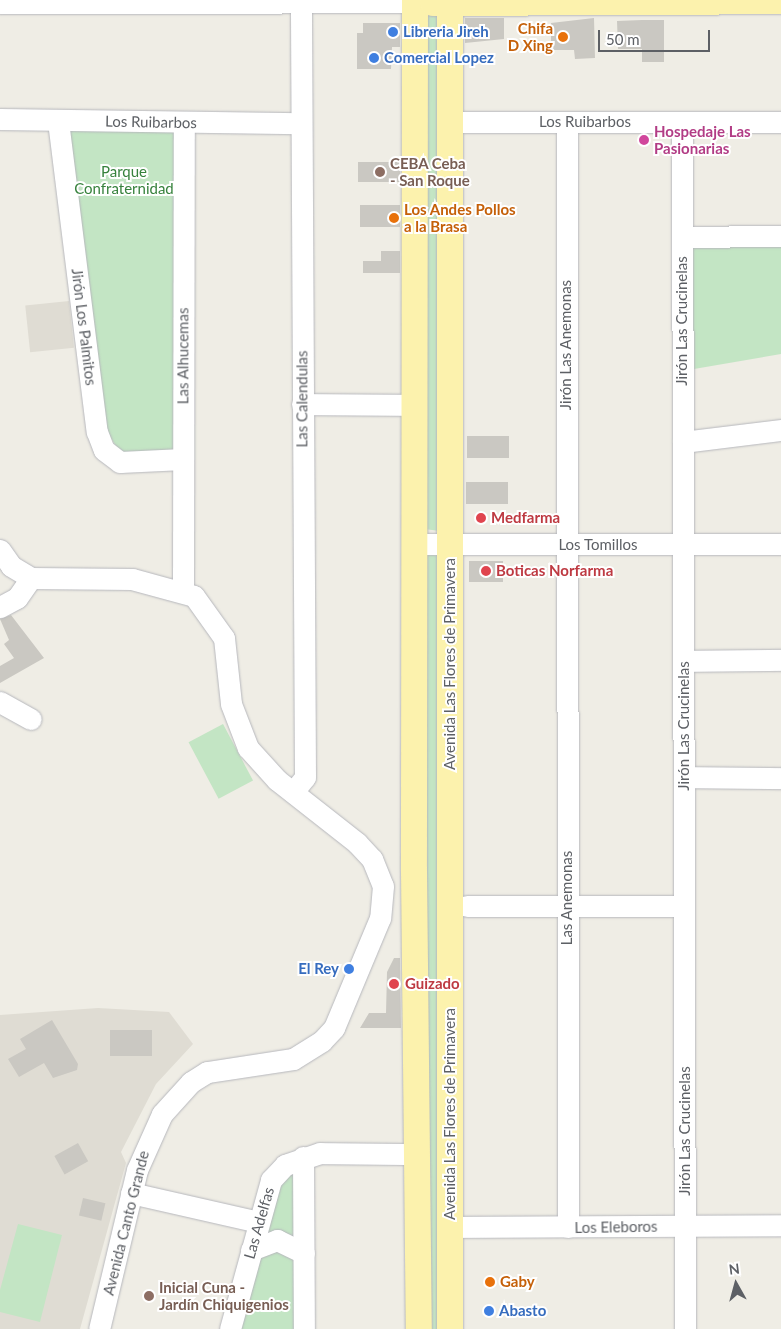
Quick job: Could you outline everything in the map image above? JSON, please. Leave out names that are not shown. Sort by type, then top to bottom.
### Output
[{"type":"main road","points":[[419,1329],[415,544],[415,1],[781,2]]},
{"type":"main road","name":"Avenida Las Flores de Primavera","points":[[449,1],[450,1329]]},
{"type":"street","points":[[0,3],[415,1]]},
{"type":"street","name":"Las Calendulas","points":[[293,792],[304,777],[300,2]]},
{"type":"street","name":"Los Ruibarbos","points":[[0,119],[301,123]]},
{"type":"street","name":"Jirón Los Palmitos","points":[[58,121],[97,432],[104,450],[120,462],[182,458]]},
{"type":"street","name":"Las Alhucemas","points":[[183,589],[184,122]]},
{"type":"street","name":"Los Ruibarbos","points":[[449,122],[781,122]]},
{"type":"street","name":"Jirón Las Anemonas","points":[[566,122],[566,568]]},
{"type":"street","name":"Jirón Las Crucinelas","points":[[682,123],[685,1329]]},
{"type":"street","points":[[682,237],[781,236]]},
{"type":"street","points":[[302,404],[416,405]]},
{"type":"street","points":[[683,442],[781,430]]},
{"type":"street","name":"Los Tomillos","points":[[415,544],[781,544]]},
{"type":"street","points":[[0,550],[11,566],[31,578],[17,598],[0,607]]},
{"type":"street","name":"Las Anemonas","points":[[566,568],[568,1227]]},
{"type":"street","name":"Avenida Canto Grande","points":[[31,578],[132,579],[183,589],[205,607],[224,638],[231,704],[248,748],[293,792],[342,828],[372,859],[383,886],[380,918],[334,1028],[322,1041],[293,1059],[227,1066],[191,1082],[162,1114],[148,1141],[132,1193],[99,1329]]},
{"type":"street","points":[[684,661],[781,660]]},
{"type":"street","points":[[0,702],[31,719]]},
{"type":"street","points":[[684,777],[781,778]]},
{"type":"street","points":[[467,906],[684,906]]},
{"type":"street","name":"Las Adelfas","points":[[230,1329],[271,1180],[285,1165],[303,1157],[418,1154]]},
{"type":"street","points":[[303,1157],[304,1329]]},
{"type":"street","points":[[132,1193],[259,1222]]},
{"type":"street","name":"Los Eleboros","points":[[451,1227],[781,1225]]},
{"type":"street","points":[[251,1250],[277,1240],[304,1253]]},
{"type":"shaded area","points":[[69,301],[74,348],[30,352],[25,306]]},
{"type":"shaded area","points":[[98,1008],[169,1012],[193,1044],[156,1084],[121,1152],[126,1163],[80,1329],[0,1329],[0,1015]]},
{"type":"green space","points":[[440,11],[439,531],[425,529],[423,12]]},
{"type":"green space","name":"Parque Confraternidad","points":[[74,127],[176,129],[173,451],[120,453],[105,428],[67,135]]},
{"type":"green space","points":[[691,244],[781,244],[781,354],[694,369]]},
{"type":"green space","points":[[426,554],[440,556],[446,1329],[428,1329]]},
{"type":"green space","points":[[223,724],[253,781],[219,799],[189,742]]},
{"type":"green space","points":[[293,1168],[297,1243],[259,1237],[275,1185]]},
{"type":"green space","points":[[18,1224],[62,1235],[40,1322],[0,1312],[0,1290]]},
{"type":"green space","points":[[264,1248],[288,1250],[295,1264],[296,1329],[238,1329]]},
{"type":"building","points":[[465,18],[504,18],[504,39],[465,43]]},
{"type":"building","points":[[594,18],[595,58],[575,59],[574,50],[551,50],[551,23]]},
{"type":"building","points":[[664,20],[664,62],[642,62],[642,49],[618,49],[617,21]]},
{"type":"building","points":[[363,23],[400,23],[400,47],[392,47],[391,69],[357,69],[357,33],[363,33]]},
{"type":"building","name":"CEBA Ceba - San Roque","points":[[358,162],[400,162],[400,182],[358,182]]},
{"type":"building","points":[[360,205],[400,205],[400,227],[360,227]]},
{"type":"building","points":[[381,251],[400,251],[400,273],[363,273],[363,261],[381,261]]},
{"type":"building","points":[[467,436],[509,436],[509,458],[467,458]]},
{"type":"building","points":[[466,482],[508,482],[508,504],[466,504]]},
{"type":"building","name":"Boticas Norfarma","points":[[469,561],[503,561],[503,582],[469,582]]},
{"type":"building","points":[[11,615],[44,658],[0,683],[0,666],[14,658],[4,644],[9,640],[0,619]]},
{"type":"building","points":[[394,958],[400,958],[401,1028],[360,1028],[369,1013],[386,1013],[387,972]]},
{"type":"building","points":[[52,1020],[78,1064],[77,1070],[53,1078],[44,1063],[19,1077],[8,1059],[26,1049],[20,1039]]},
{"type":"building","points":[[110,1030],[152,1030],[152,1056],[110,1056]]},
{"type":"building","points":[[78,1143],[88,1161],[65,1174],[54,1156]]},
{"type":"building","points":[[83,1198],[105,1203],[101,1221],[79,1216]]},
{"type":"place","name":"Libreria Jireh","points":[[393,32]]},
{"type":"place","name":"Chifa D Xing","points":[[563,37]]},
{"type":"place","name":"Comercial Lopez","points":[[374,58]]},
{"type":"place","name":"Hospedaje Las Pasionarias","points":[[644,140]]},
{"type":"place","name":"CEBA Ceba - San Roque","points":[[380,172]]},
{"type":"place","name":"Los Andes Pollos a la Brasa","points":[[394,218]]},
{"type":"place","name":"Medfarma","points":[[481,518]]},
{"type":"place","name":"Boticas Norfarma","points":[[486,571]]},
{"type":"place","name":"El Rey","points":[[349,969]]},
{"type":"place","name":"Guizado","points":[[394,984]]},
{"type":"place","name":"Gaby","points":[[490,1282]]},
{"type":"place","name":"Inicial Cuna - Jardín Chiquigenios","points":[[149,1296]]},
{"type":"place","name":"Abasto","points":[[489,1311]]}]
